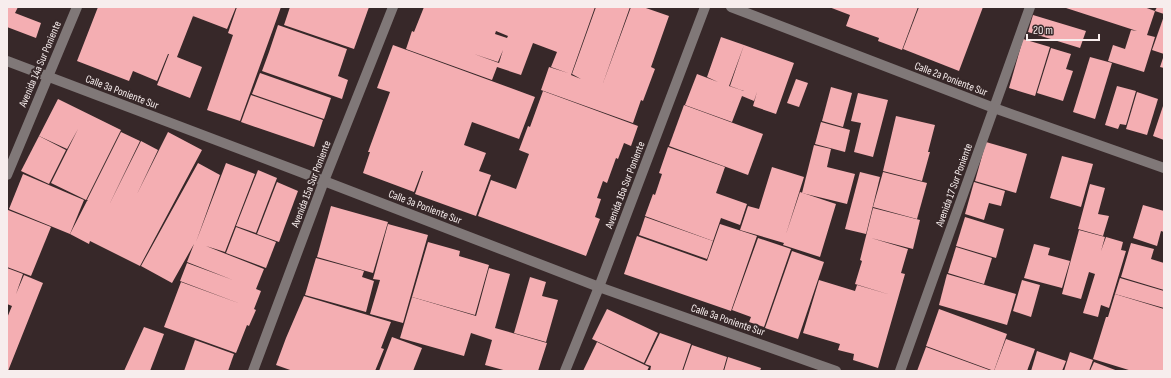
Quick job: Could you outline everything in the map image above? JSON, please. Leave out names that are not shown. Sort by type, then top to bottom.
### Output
[{"type":"street","name":"Avenida 14a Sur Poniente","points":[[7,174],[77,7]]},
{"type":"street","name":"Avenida 15a Sur Poniente","points":[[253,371],[324,181],[393,7]]},
{"type":"street","name":"Avenida 16a Sur Poniente","points":[[565,371],[599,287],[705,7]]},
{"type":"street","name":"Calle 2a Poniente Sur","points":[[731,7],[994,108],[1164,168]]},
{"type":"street","name":"Avenida 17 Sur Poniente","points":[[900,371],[1030,7]]},
{"type":"street","name":"Calle 3a Poniente Sur","points":[[7,61],[599,287],[836,371]]},
{"type":"building","points":[[7,7],[18,7],[15,13],[41,23],[36,38],[7,27]]},
{"type":"building","points":[[98,7],[236,7],[227,29],[193,16],[177,57],[202,67],[190,98],[157,85],[169,54],[157,81],[133,71],[129,81],[77,61]]},
{"type":"building","points":[[237,7],[281,7],[240,121],[207,110],[233,35],[228,33]]},
{"type":"building","points":[[290,7],[369,7],[354,49],[284,25]]},
{"type":"building","points":[[424,7],[595,7],[571,75],[581,79],[572,74],[596,7],[630,7],[602,86],[631,7],[643,7],[669,16],[651,67],[655,69],[643,101],[641,100],[633,123],[541,90],[549,67],[568,73],[551,67],[557,52],[533,43],[521,75],[497,67],[492,80],[406,49],[412,31],[414,32]],"holes":[[[496,31],[508,36],[507,38],[495,34]],[[503,50],[499,63],[474,54],[498,62]]]},
{"type":"building","points":[[829,7],[918,7],[902,50],[878,41],[879,38],[846,26],[850,15]]},
{"type":"building","points":[[919,7],[983,7],[959,71],[903,49]]},
{"type":"building","points":[[1063,7],[1144,7],[1155,11],[1147,35],[1155,37],[1144,72],[1108,61],[1113,45],[1125,49],[1131,30],[1137,31]]},
{"type":"building","points":[[1157,7],[1164,7],[1164,14],[1155,11]]},
{"type":"building","points":[[1033,15],[1086,31],[1080,48],[1028,32]]},
{"type":"building","points":[[1164,16],[1164,54],[1152,50]]},
{"type":"building","points":[[278,25],[347,49],[338,76],[348,80],[342,99],[262,71]]},
{"type":"building","points":[[721,37],[744,45],[794,63],[776,114],[753,106],[757,92],[754,101],[742,96],[732,122],[685,105],[697,74],[718,82],[707,77]],"holes":[[[744,45],[730,86],[744,91],[729,86]]]},
{"type":"building","points":[[1023,39],[1050,47],[1035,96],[1009,88]]},
{"type":"building","points":[[393,45],[535,97],[519,139],[472,122],[464,145],[486,153],[479,171],[491,175],[476,216],[415,194],[423,171],[414,192],[363,173],[370,152],[368,152],[390,92],[377,88]]},
{"type":"building","points":[[1051,48],[1071,54],[1066,69],[1073,71],[1063,101],[1037,93]]},
{"type":"building","points":[[1164,55],[1164,68],[1160,67]]},
{"type":"building","points":[[1090,57],[1112,63],[1095,119],[1073,112]]},
{"type":"building","points":[[260,73],[331,98],[324,119],[252,94]]},
{"type":"building","points":[[796,79],[808,83],[799,107],[787,103]]},
{"type":"building","points":[[1117,86],[1136,91],[1126,125],[1120,124],[1118,129],[1105,125]]},
{"type":"building","points":[[831,87],[852,93],[843,127],[822,121]]},
{"type":"building","points":[[543,91],[638,126],[631,146],[624,143],[618,159],[616,158],[607,183],[603,181],[597,198],[601,199],[595,217],[600,219],[586,256],[478,216],[491,180],[516,189],[529,154],[519,150],[528,126],[530,127]]},
{"type":"building","points":[[1137,92],[1158,99],[1147,135],[1126,129]]},
{"type":"building","points":[[858,93],[888,100],[873,157],[854,152],[861,123],[851,121]]},
{"type":"building","points":[[251,95],[323,120],[314,147],[241,122]]},
{"type":"building","points":[[58,99],[121,130],[86,200],[51,183],[78,129],[67,149],[39,136]]},
{"type":"building","points":[[1164,103],[1164,140],[1153,136]]},
{"type":"building","points":[[684,105],[763,134],[748,175],[669,146]]},
{"type":"building","points":[[896,116],[935,125],[928,152],[930,152],[922,181],[883,171]]},
{"type":"building","points":[[821,122],[850,130],[845,152],[815,144]]},
{"type":"building","points":[[121,132],[140,141],[109,205],[141,141],[158,150],[137,194],[168,132],[202,150],[140,266],[90,241],[89,244],[70,234],[88,201],[87,200]]},
{"type":"building","points":[[39,136],[66,150],[49,184],[21,171]]},
{"type":"building","points":[[986,142],[1027,154],[1016,193],[975,181]]},
{"type":"building","points":[[814,145],[831,149],[827,167],[855,174],[847,204],[802,193]]},
{"type":"building","points":[[668,147],[725,167],[716,193],[747,204],[740,225],[721,218],[713,241],[645,216],[653,194],[655,195],[662,174],[659,173]]},
{"type":"building","points":[[1062,156],[1093,164],[1081,207],[1050,198]]},
{"type":"building","points":[[198,163],[220,175],[196,242],[226,163],[255,174],[225,252],[206,246],[264,269],[256,289],[261,291],[254,309],[256,310],[249,326],[247,325],[236,353],[164,327],[181,282],[241,304],[180,281],[187,263],[233,280],[187,262],[194,244],[172,283],[141,266]]},
{"type":"building","points":[[772,167],[804,177],[786,234],[800,192],[836,204],[820,257],[783,245],[784,243],[740,230],[748,206],[759,209]]},
{"type":"building","points":[[258,170],[277,178],[256,233],[236,226]]},
{"type":"building","points":[[860,172],[880,177],[866,234],[845,229]]},
{"type":"building","points":[[883,172],[927,183],[917,219],[873,207]]},
{"type":"building","points":[[23,174],[84,200],[70,234],[9,209]]},
{"type":"building","points":[[277,182],[298,191],[279,242],[257,234]]},
{"type":"building","points":[[974,182],[1005,191],[1001,206],[989,203],[984,220],[965,214]]},
{"type":"building","points":[[1090,184],[1105,188],[1098,214],[1109,216],[1103,236],[1078,229]]},
{"type":"building","points":[[1143,205],[1164,211],[1164,232],[1161,231],[1157,246],[1133,238]]},
{"type":"building","points":[[331,206],[388,222],[373,273],[317,257]]},
{"type":"building","points":[[873,208],[920,220],[913,249],[871,238],[908,249],[901,273],[905,274],[878,368],[853,360],[854,354],[838,350],[840,344],[803,333],[819,280],[855,291],[857,285],[891,295],[855,284],[862,261],[860,260]]},
{"type":"building","points":[[8,210],[51,227],[31,276],[7,267]]},
{"type":"building","points":[[645,217],[713,241],[707,259],[639,235]]},
{"type":"building","points":[[965,217],[1004,229],[996,258],[956,246]]},
{"type":"building","points":[[388,224],[428,235],[403,323],[370,314],[380,280],[373,279]]},
{"type":"building","points":[[720,224],[757,236],[731,311],[624,274],[637,236],[707,261]]},
{"type":"building","points":[[236,227],[276,242],[266,268],[226,253]]},
{"type":"building","points":[[1079,230],[1105,237],[1101,251],[1106,237],[1123,242],[1121,250],[1126,251],[1109,308],[1101,305],[1098,317],[1083,313],[1095,274],[1089,272],[1081,299],[1062,294]]},
{"type":"building","points":[[758,238],[791,249],[764,327],[749,322],[751,317],[732,310]]},
{"type":"building","points":[[428,242],[460,251],[459,256],[489,265],[475,315],[412,297]]},
{"type":"building","points":[[1131,243],[1154,249],[1151,259],[1164,263],[1164,290],[1121,277]]},
{"type":"building","points":[[1034,244],[1050,248],[1048,255],[1070,261],[1062,288],[1024,278]]},
{"type":"building","points":[[956,247],[992,258],[984,284],[948,273]]},
{"type":"building","points":[[792,251],[824,262],[798,339],[765,328]]},
{"type":"building","points":[[316,258],[364,271],[362,277],[374,281],[366,312],[305,295]]},
{"type":"building","points":[[7,268],[23,274],[16,294],[24,275],[43,283],[8,371],[7,318],[12,306],[7,304]]},
{"type":"building","points":[[489,268],[510,274],[495,328],[547,343],[538,371],[507,371],[485,365],[492,340],[471,333],[464,356],[400,338],[412,297],[476,316]]},
{"type":"building","points":[[947,274],[1016,294],[1007,325],[939,305]]},
{"type":"building","points":[[530,277],[546,282],[542,296],[558,300],[546,342],[514,333]]},
{"type":"building","points":[[1120,278],[1164,291],[1164,308],[1115,294]]},
{"type":"building","points":[[1022,280],[1040,285],[1031,317],[1013,311]]},
{"type":"building","points":[[1115,294],[1164,309],[1164,371],[1132,371],[1093,359]]},
{"type":"building","points":[[304,296],[391,322],[381,348],[384,349],[375,371],[293,371],[276,365]]},
{"type":"building","points":[[607,309],[658,333],[644,363],[592,339]]},
{"type":"building","points":[[939,309],[1007,334],[994,371],[926,346]]},
{"type":"building","points":[[144,327],[164,334],[150,371],[124,371]]},
{"type":"building","points":[[660,333],[691,344],[682,371],[650,371],[651,366],[645,364]]},
{"type":"building","points":[[392,337],[422,348],[413,371],[379,371]]},
{"type":"building","points":[[1006,339],[1035,349],[1027,371],[994,371]]},
{"type":"building","points":[[195,340],[234,354],[228,371],[184,371]]},
{"type":"building","points":[[597,342],[649,367],[647,371],[583,371]]},
{"type":"building","points":[[692,345],[727,357],[723,371],[683,371]]},
{"type":"building","points":[[926,347],[992,371],[917,371]]},
{"type":"building","points":[[1037,351],[1066,361],[1062,371],[1031,371]]},
{"type":"building","points":[[1070,352],[1093,360],[1089,371],[1064,371]]},
{"type":"building","points":[[728,357],[761,368],[760,371],[724,371]]},
{"type":"building","points":[[1094,362],[1118,371],[1090,371]]}]
